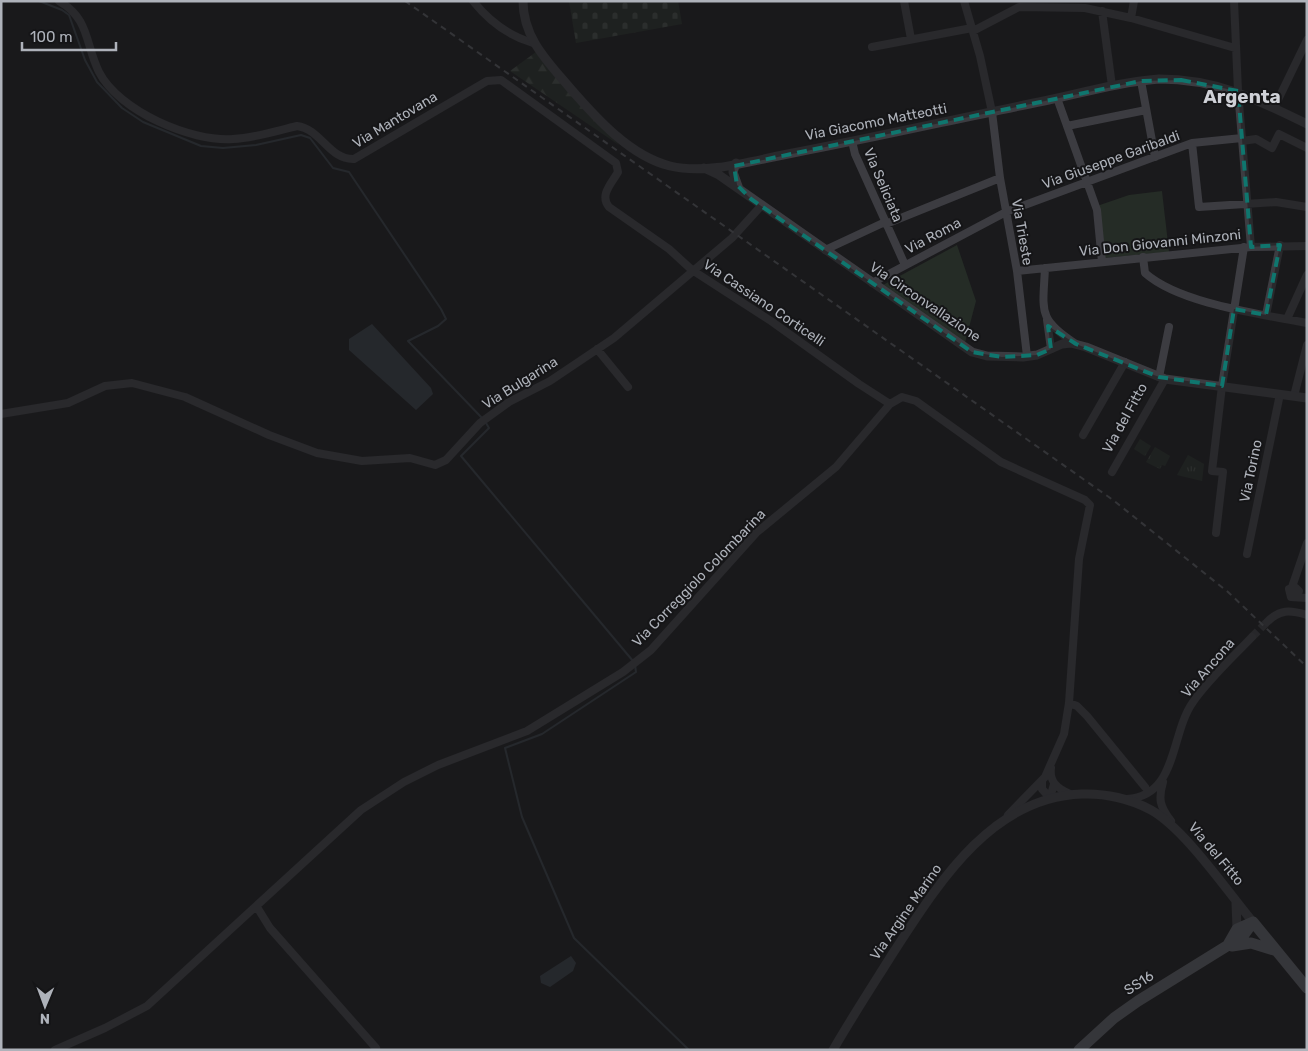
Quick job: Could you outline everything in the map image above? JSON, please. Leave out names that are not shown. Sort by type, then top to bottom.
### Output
[{"type":"main road","name":"SS16","points":[[1221,949],[1232,940],[1237,929],[1253,922]]},
{"type":"main road","name":"SS16","points":[[1079,1050],[1128,1008],[1243,936],[1253,922]]},
{"type":"main road","name":"Via del Fitto","points":[[1253,922],[1307,988]]},
{"type":"main road","name":"SS16","points":[[1221,949],[1248,943],[1276,950]]},
{"type":"street","name":"Via Mantovana","points":[[59,1],[77,15],[84,26],[100,74],[121,99],[160,121],[186,132],[211,138],[233,139],[297,126],[307,128],[335,154],[345,160],[354,159],[486,81]]},
{"type":"street","points":[[473,1],[502,29],[533,43]]},
{"type":"street","name":"Via Giacomo Matteotti","points":[[523,1],[525,22],[533,43],[589,108],[640,152],[670,166],[691,169],[736,163],[1141,81],[1181,80],[1238,91],[1307,124]]},
{"type":"street","points":[[904,1],[911,39]]},
{"type":"street","name":"Via Trieste","points":[[964,1],[973,30],[992,112],[1000,178],[1017,271],[1027,356]]},
{"type":"street","points":[[1131,18],[1134,1]]},
{"type":"street","points":[[1216,533],[1223,472],[1212,471],[1216,429],[1234,309],[1248,247],[1248,202],[1235,48],[1234,1]]},
{"type":"street","points":[[872,47],[973,30],[1019,4],[1085,5],[1235,48]]},
{"type":"street","points":[[1102,11],[1112,86]]},
{"type":"street","points":[[1274,108],[1307,40]]},
{"type":"street","name":"Via Cassiano Corticelli","points":[[486,81],[498,78],[504,81],[616,163],[618,172],[605,193],[605,203],[669,249],[692,270],[771,320],[859,384],[890,404]]},
{"type":"street","points":[[1141,81],[1155,157]]},
{"type":"street","points":[[1057,98],[1098,218],[1102,262]]},
{"type":"street","points":[[1067,126],[1146,110]]},
{"type":"street","name":"Via Giuseppe Garibaldi","points":[[1006,212],[1086,181],[1194,143],[1256,139],[1272,148],[1279,134],[1307,148]]},
{"type":"street","name":"Via Seliciata","points":[[852,141],[855,154],[905,265]]},
{"type":"street","points":[[1194,143],[1199,207],[1248,202],[1276,202],[1307,207]]},
{"type":"street","name":"Via Circonvallazione","points":[[736,163],[733,172],[735,180],[740,190],[751,199]]},
{"type":"street","name":"Via Circonvallazione","points":[[704,168],[719,175],[972,352],[987,356],[1027,356],[1062,344],[1076,344]]},
{"type":"street","points":[[826,250],[885,223],[1000,178]]},
{"type":"street","name":"Via Bulgarina","points":[[1,414],[68,403],[105,386],[132,384],[185,397],[269,435],[317,452],[362,461],[410,458],[435,465],[446,460],[484,420],[509,402],[550,381],[634,322],[742,228],[761,206]]},
{"type":"street","name":"Via Roma","points":[[872,283],[1006,212]]},
{"type":"street","points":[[1266,315],[1280,245]]},
{"type":"street","name":"Via Don Giovanni Minzoni","points":[[1017,271],[1248,247],[1307,246]]},
{"type":"street","points":[[1140,257],[1145,273],[1172,291],[1234,309],[1307,323]]},
{"type":"street","points":[[1045,268],[1044,306],[1051,349]]},
{"type":"street","points":[[1287,319],[1306,278]]},
{"type":"street","points":[[1046,318],[1056,330],[1076,344],[1162,378],[1307,398]]},
{"type":"street","name":"Via del Fitto","points":[[1112,472],[1162,378],[1169,327]]},
{"type":"street","points":[[1294,396],[1307,345]]},
{"type":"street","points":[[598,348],[628,388]]},
{"type":"street","points":[[1083,435],[1125,362]]},
{"type":"street","name":"Via Torino","points":[[1248,554],[1280,394]]},
{"type":"street","points":[[890,404],[902,397],[910,398],[1000,462],[1088,501],[1091,508],[1079,559],[1069,703],[1064,734],[1052,764],[1042,781],[1003,820]]},
{"type":"street","name":"Via Correggiolo Colombarina","points":[[55,1050],[105,1028],[147,1006],[258,907],[320,846],[361,810],[404,782],[438,765],[527,731],[634,663],[686,612],[756,533],[836,467],[890,404]]},
{"type":"street","points":[[1307,544],[1296,591],[1307,597]]},
{"type":"street","points":[[1267,622],[1276,614],[1285,611],[1307,615]]},
{"type":"street","name":"Via Ancona","points":[[1165,773],[1156,803],[1148,808],[1146,803],[1147,790],[1161,783],[1192,703],[1252,638]]},
{"type":"street","points":[[1069,703],[1077,706],[1087,716],[1147,790],[1138,798],[1122,799]]},
{"type":"street","points":[[1052,764],[1050,775],[1054,784],[1070,794]]},
{"type":"street","points":[[1042,781],[1042,789],[1050,798]]},
{"type":"street","points":[[1050,798],[1054,784]]},
{"type":"street","name":"Via del Fitto","points":[[1050,798],[1070,794],[1101,794],[1148,808],[1175,828],[1253,922]]},
{"type":"street","points":[[1159,796],[1160,806],[1175,828]]},
{"type":"street","name":"Via Argine Marino","points":[[833,1050],[909,928],[944,878],[968,851],[1003,820],[1026,806],[1050,798]]},
{"type":"street","points":[[1236,902],[1237,929]]},
{"type":"street","points":[[258,907],[270,928],[376,1048]]},
{"type":"highlighted area","points":[[1181,80],[1238,91],[1251,247],[1280,245],[1266,315],[1234,309],[1222,386],[1159,377],[1076,344],[1048,326],[1051,349],[1037,355],[1002,357],[972,352],[751,199],[737,185],[734,166],[1141,81]]},
{"type":"green space","points":[[569,1],[678,1],[682,24],[576,43]]},
{"type":"green space","points":[[536,52],[619,145],[510,71]]},
{"type":"green space","points":[[1162,191],[1169,252],[1104,258],[1097,206],[1129,195]]},
{"type":"green space","points":[[957,245],[976,301],[965,343],[883,285]]},
{"type":"green space","points":[[1140,439],[1151,446],[1145,456],[1134,449]]},
{"type":"green space","points":[[1155,447],[1170,456],[1165,466],[1162,465],[1160,469],[1146,462]]},
{"type":"green space","points":[[1188,455],[1204,464],[1202,481],[1177,475]]},
{"type":"shaded area","points":[[372,324],[431,388],[433,394],[416,410],[349,350],[349,339]]},
{"type":"shaded area","points":[[571,956],[576,963],[573,971],[550,987],[541,983],[540,976]]},
{"type":"waterway","points":[[39,1],[62,10],[69,15],[85,60],[97,82],[122,108],[143,122],[201,146],[223,148],[256,145],[301,135],[310,138],[333,168],[349,172],[446,319],[438,326],[408,341],[483,419]]},
{"type":"waterway","points":[[486,423],[489,428],[461,456],[633,661]]},
{"type":"waterway","points":[[635,665],[636,672],[542,734],[505,748],[522,817],[574,938],[689,1050]]},
{"type":"tunnel","points":[[1252,637],[1267,622]]},
{"type":"railway","points":[[405,1],[1113,500],[1228,592],[1307,667]]},
{"type":"district","name":"Argenta","points":[[1242,96]]}]
